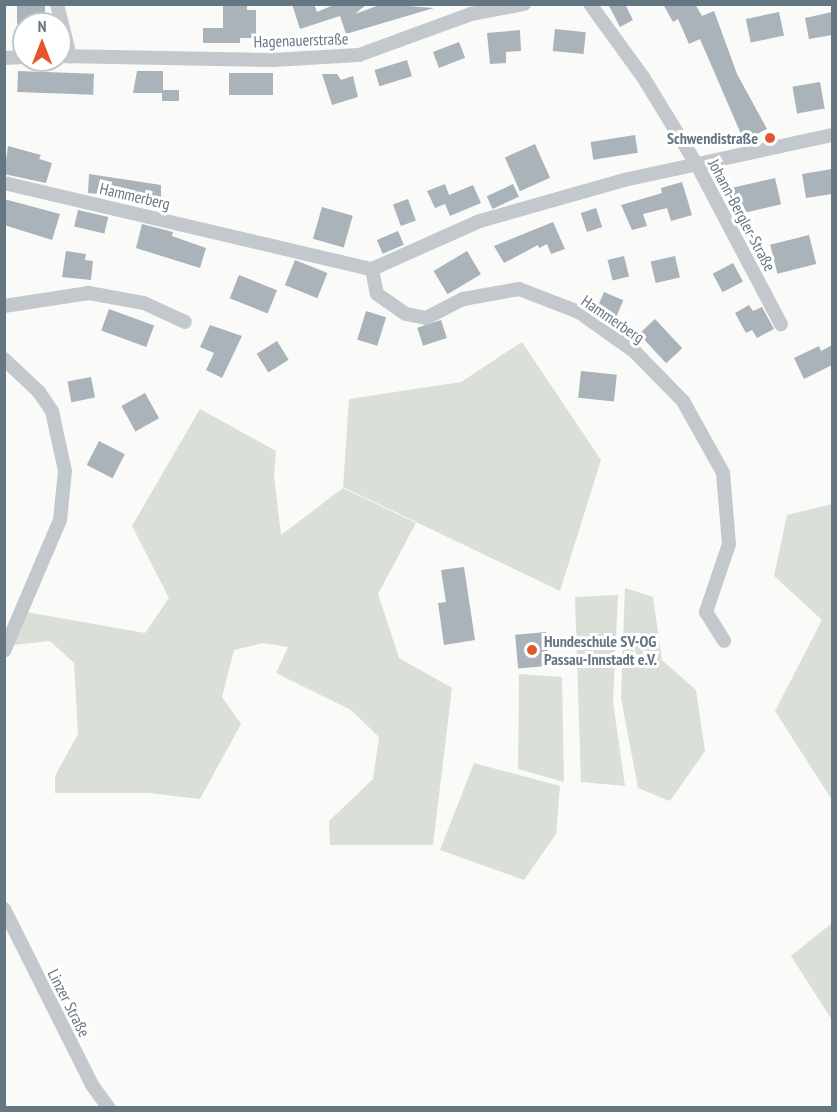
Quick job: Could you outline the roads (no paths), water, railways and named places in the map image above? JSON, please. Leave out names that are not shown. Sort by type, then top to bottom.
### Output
[{"type":"street","name":"Hagenauerstraße","points":[[72,56],[272,60],[359,55],[471,14],[524,4]]},
{"type":"street","name":"Johann-Bergler-Straße","points":[[590,4],[643,77],[697,165],[782,324]]},
{"type":"street","points":[[372,269],[480,221],[624,180],[832,135]]},
{"type":"street","name":"Hammerberg","points":[[4,183],[372,269],[377,294],[406,314],[426,318],[463,299],[519,289],[579,312],[635,352],[683,401],[723,473],[729,544],[706,612],[724,641]]},
{"type":"street","points":[[4,306],[89,293],[144,303],[185,322]]},
{"type":"street","points":[[4,359],[39,392],[52,411],[65,471],[60,520],[4,651]]},
{"type":"street","name":"Linzer Straße","points":[[4,909],[92,1084],[109,1107]]},
{"type":"place","name":"Schwendistraße","points":[[770,138]]},
{"type":"place","name":"Hundeschule SV-OG Passau-Innstadt e.V.","points":[[532,650]]}]
